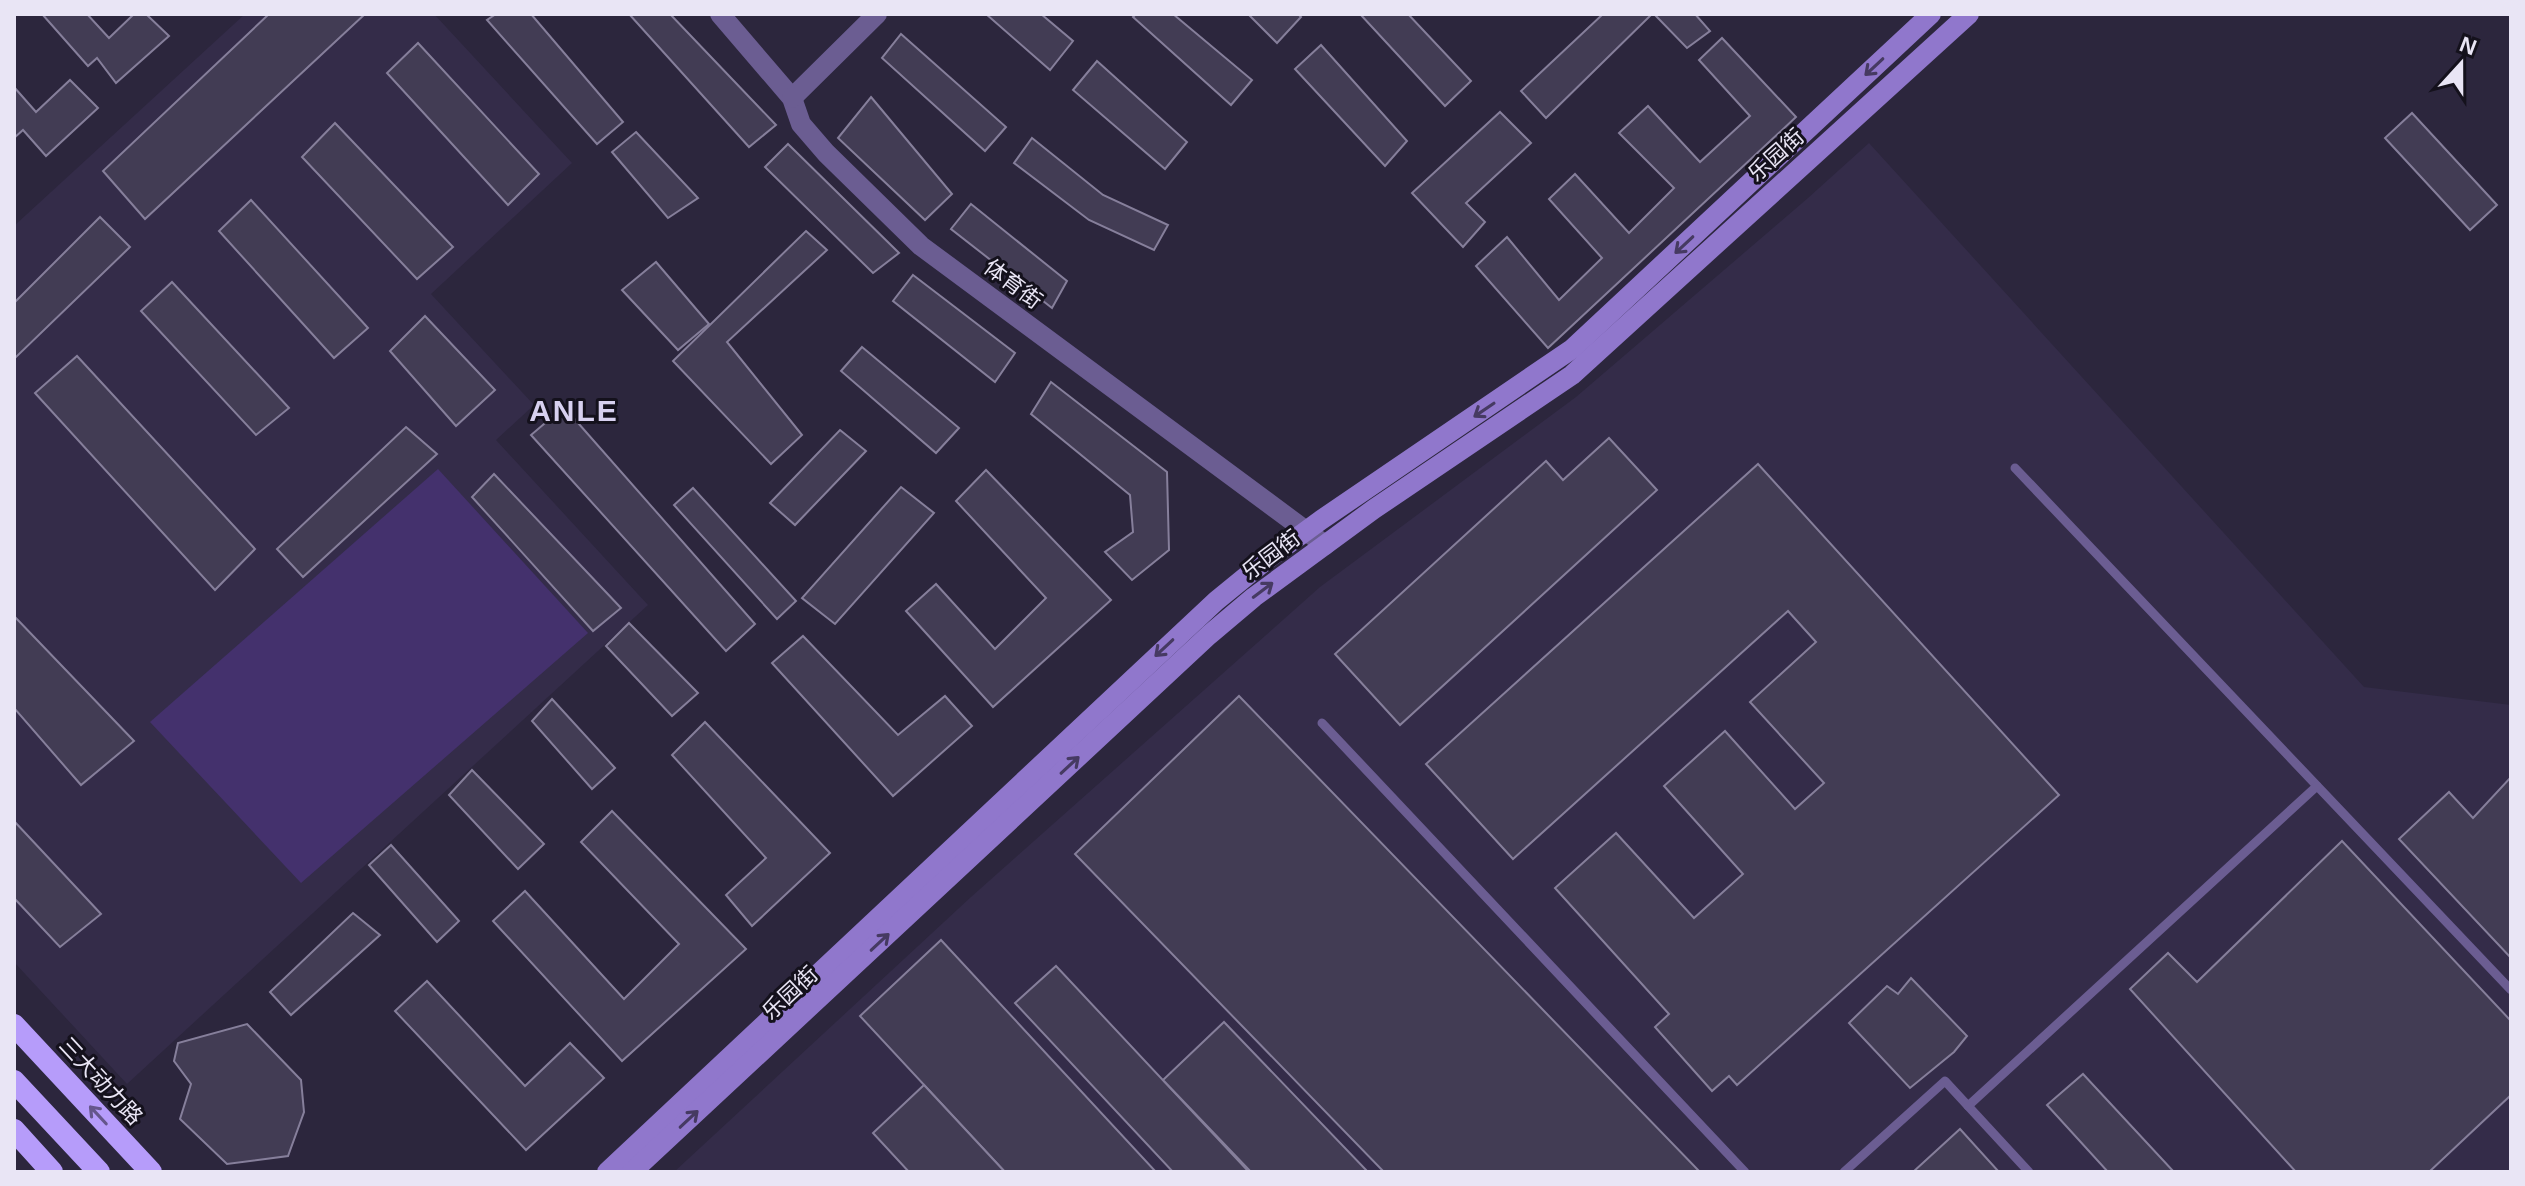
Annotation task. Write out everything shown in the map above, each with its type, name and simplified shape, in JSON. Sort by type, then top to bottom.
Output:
[{"type":"highway","name":"三大动力路","points":[[14,1025],[151,1172]]},
{"type":"highway","points":[[14,1081],[99,1172]]},
{"type":"highway","points":[[14,1130],[52,1172]]},
{"type":"main road","name":"乐园街","points":[[607,1172],[1173,640],[1265,561],[1306,531],[1572,349],[1931,14]]},
{"type":"main road","name":"乐园街","points":[[632,1172],[1209,635],[1254,597],[1325,545],[1572,375],[1969,14]]},
{"type":"street","name":"体育街","points":[[720,14],[792,98],[801,124],[826,153],[921,246],[1325,545]]},
{"type":"street","points":[[792,98],[877,14]]},
{"type":"lane","points":[[2015,468],[2511,990]]},
{"type":"lane","points":[[1322,723],[1745,1172]]},
{"type":"lane","points":[[1968,1106],[2317,786]]},
{"type":"lane","points":[[1844,1172],[1945,1081],[2029,1172]]},
{"type":"shaded area","points":[[245,14],[434,14],[572,163],[431,294],[534,405],[496,440],[648,605],[127,1084],[14,962],[14,226]]},
{"type":"shaded area","points":[[1869,143],[2364,687],[2511,705],[2511,1172],[674,1172],[971,897],[1320,587],[1576,397]]},
{"type":"shaded area","points":[[438,469],[588,633],[301,883],[150,722]]},
{"type":"building","points":[[42,14],[87,14],[109,38],[134,14],[146,14],[169,36],[116,83],[97,58],[88,66]]},
{"type":"building","points":[[269,14],[365,14],[145,219],[103,171]]},
{"type":"building","points":[[496,14],[531,14],[623,122],[597,144],[487,20]]},
{"type":"building","points":[[629,14],[670,14],[776,125],[749,147]]},
{"type":"building","points":[[986,14],[1041,14],[1073,41],[1050,70]]},
{"type":"building","points":[[1136,14],[1173,14],[1252,80],[1231,105],[1133,17]]},
{"type":"building","points":[[1248,14],[1298,14],[1301,17],[1277,43]]},
{"type":"building","points":[[1360,14],[1408,14],[1471,81],[1445,106]]},
{"type":"building","points":[[1603,14],[1652,14],[1546,118],[1521,91]]},
{"type":"building","points":[[1654,14],[1695,14],[1710,31],[1687,48]]},
{"type":"building","points":[[901,34],[1006,127],[985,151],[882,58]]},
{"type":"building","points":[[1722,38],[1796,117],[1548,348],[1476,266],[1507,237],[1559,300],[1602,258],[1549,199],[1575,174],[1629,233],[1674,188],[1619,133],[1648,106],[1700,162],[1750,116],[1699,60]]},
{"type":"building","points":[[418,43],[539,174],[508,205],[387,73]]},
{"type":"building","points":[[1321,45],[1407,141],[1385,166],[1295,69]]},
{"type":"building","points":[[1097,61],[1187,142],[1165,169],[1073,90]]},
{"type":"building","points":[[70,80],[98,108],[46,156],[23,130],[14,138],[14,87],[36,112]]},
{"type":"building","points":[[871,97],[952,194],[925,220],[838,138]]},
{"type":"building","points":[[1500,112],[1531,143],[1466,203],[1485,222],[1463,247],[1412,193]]},
{"type":"building","points":[[2412,113],[2497,205],[2470,230],[2385,138]]},
{"type":"building","points":[[335,123],[453,247],[417,279],[302,157]]},
{"type":"building","points":[[636,132],[698,198],[668,218],[612,152]]},
{"type":"building","points":[[1032,138],[1103,195],[1168,225],[1154,250],[1089,220],[1014,163]]},
{"type":"building","points":[[788,144],[899,253],[873,273],[765,167]]},
{"type":"building","points":[[251,200],[368,328],[334,358],[219,231]]},
{"type":"building","points":[[971,204],[1067,281],[1052,308],[951,229]]},
{"type":"building","points":[[100,217],[130,247],[14,359],[14,303]]},
{"type":"building","points":[[806,231],[827,250],[727,342],[802,435],[771,464],[673,361]]},
{"type":"building","points":[[656,262],[709,324],[678,350],[622,290]]},
{"type":"building","points":[[913,275],[1015,353],[995,382],[893,301]]},
{"type":"building","points":[[172,282],[289,408],[256,435],[141,311]]},
{"type":"building","points":[[425,316],[495,390],[456,426],[390,351]]},
{"type":"building","points":[[862,347],[959,428],[936,453],[841,371]]},
{"type":"building","points":[[77,356],[255,549],[215,590],[35,393]]},
{"type":"building","points":[[1051,382],[1167,472],[1169,550],[1132,580],[1105,552],[1133,532],[1130,495],[1031,414]]},
{"type":"building","points":[[564,407],[755,624],[726,651],[531,435]]},
{"type":"building","points":[[406,427],[437,454],[303,577],[277,549]]},
{"type":"building","points":[[840,430],[866,451],[795,525],[770,503]]},
{"type":"building","points":[[1609,438],[1657,490],[1400,725],[1335,654],[1546,461],[1563,480]]},
{"type":"building","points":[[1758,464],[2059,795],[1737,1085],[1729,1076],[1712,1091],[1655,1027],[1669,1014],[1555,888],[1616,833],[1694,918],[1743,874],[1664,786],[1725,731],[1795,809],[1824,783],[1750,702],[1816,642],[1788,611],[1513,859],[1426,764]]},
{"type":"building","points":[[986,470],[1111,600],[993,707],[906,611],[936,584],[995,649],[1046,598],[956,501]]},
{"type":"building","points":[[494,474],[621,608],[593,631],[472,497]]},
{"type":"building","points":[[901,487],[934,513],[835,624],[802,598]]},
{"type":"building","points":[[693,488],[796,601],[777,619],[674,505]]},
{"type":"building","points":[[14,616],[134,741],[81,785],[14,708]]},
{"type":"building","points":[[629,623],[698,693],[672,716],[606,646]]},
{"type":"building","points":[[803,636],[898,735],[945,696],[972,726],[893,796],[772,663]]},
{"type":"building","points":[[1239,696],[1700,1172],[1384,1172],[1075,854]]},
{"type":"building","points":[[552,699],[615,768],[592,789],[532,721]]},
{"type":"building","points":[[705,722],[830,853],[752,926],[726,895],[766,858],[672,755]]},
{"type":"building","points":[[472,770],[544,844],[518,869],[449,795]]},
{"type":"building","points":[[2511,777],[2511,958],[2399,839],[2449,792],[2473,818]]},
{"type":"building","points":[[612,811],[746,949],[622,1061],[493,921],[525,891],[624,999],[679,944],[581,842]]},
{"type":"building","points":[[14,821],[101,914],[60,947],[14,898]]},
{"type":"building","points":[[2342,841],[2511,1021],[2511,1095],[2429,1172],[2296,1172],[2130,989],[2168,953],[2197,982]]},
{"type":"building","points":[[391,845],[459,921],[437,942],[369,865]]},
{"type":"building","points":[[353,913],[380,935],[291,1015],[270,992]]},
{"type":"building","points":[[941,940],[1156,1172],[1005,1172],[860,1016]]},
{"type":"building","points":[[1056,966],[1249,1172],[1173,1172],[1015,1003]]},
{"type":"building","points":[[1911,978],[1967,1036],[1954,1052],[1910,1088],[1849,1023],[1887,986],[1898,994]]},
{"type":"building","points":[[427,981],[525,1086],[570,1043],[604,1078],[526,1150],[395,1011]]},
{"type":"building","points":[[1224,1022],[1368,1172],[1251,1172],[1163,1080]]},
{"type":"building","points":[[247,1024],[301,1080],[304,1112],[288,1156],[227,1164],[180,1119],[191,1084],[174,1061],[178,1043]]},
{"type":"building","points":[[2083,1074],[2174,1172],[2108,1172],[2047,1105]]},
{"type":"building","points":[[924,1085],[1005,1172],[909,1172],[873,1133]]},
{"type":"building","points":[[1960,1129],[1999,1172],[1913,1172]]},
{"type":"district","name":"ANLE","points":[[574,410]]}]
